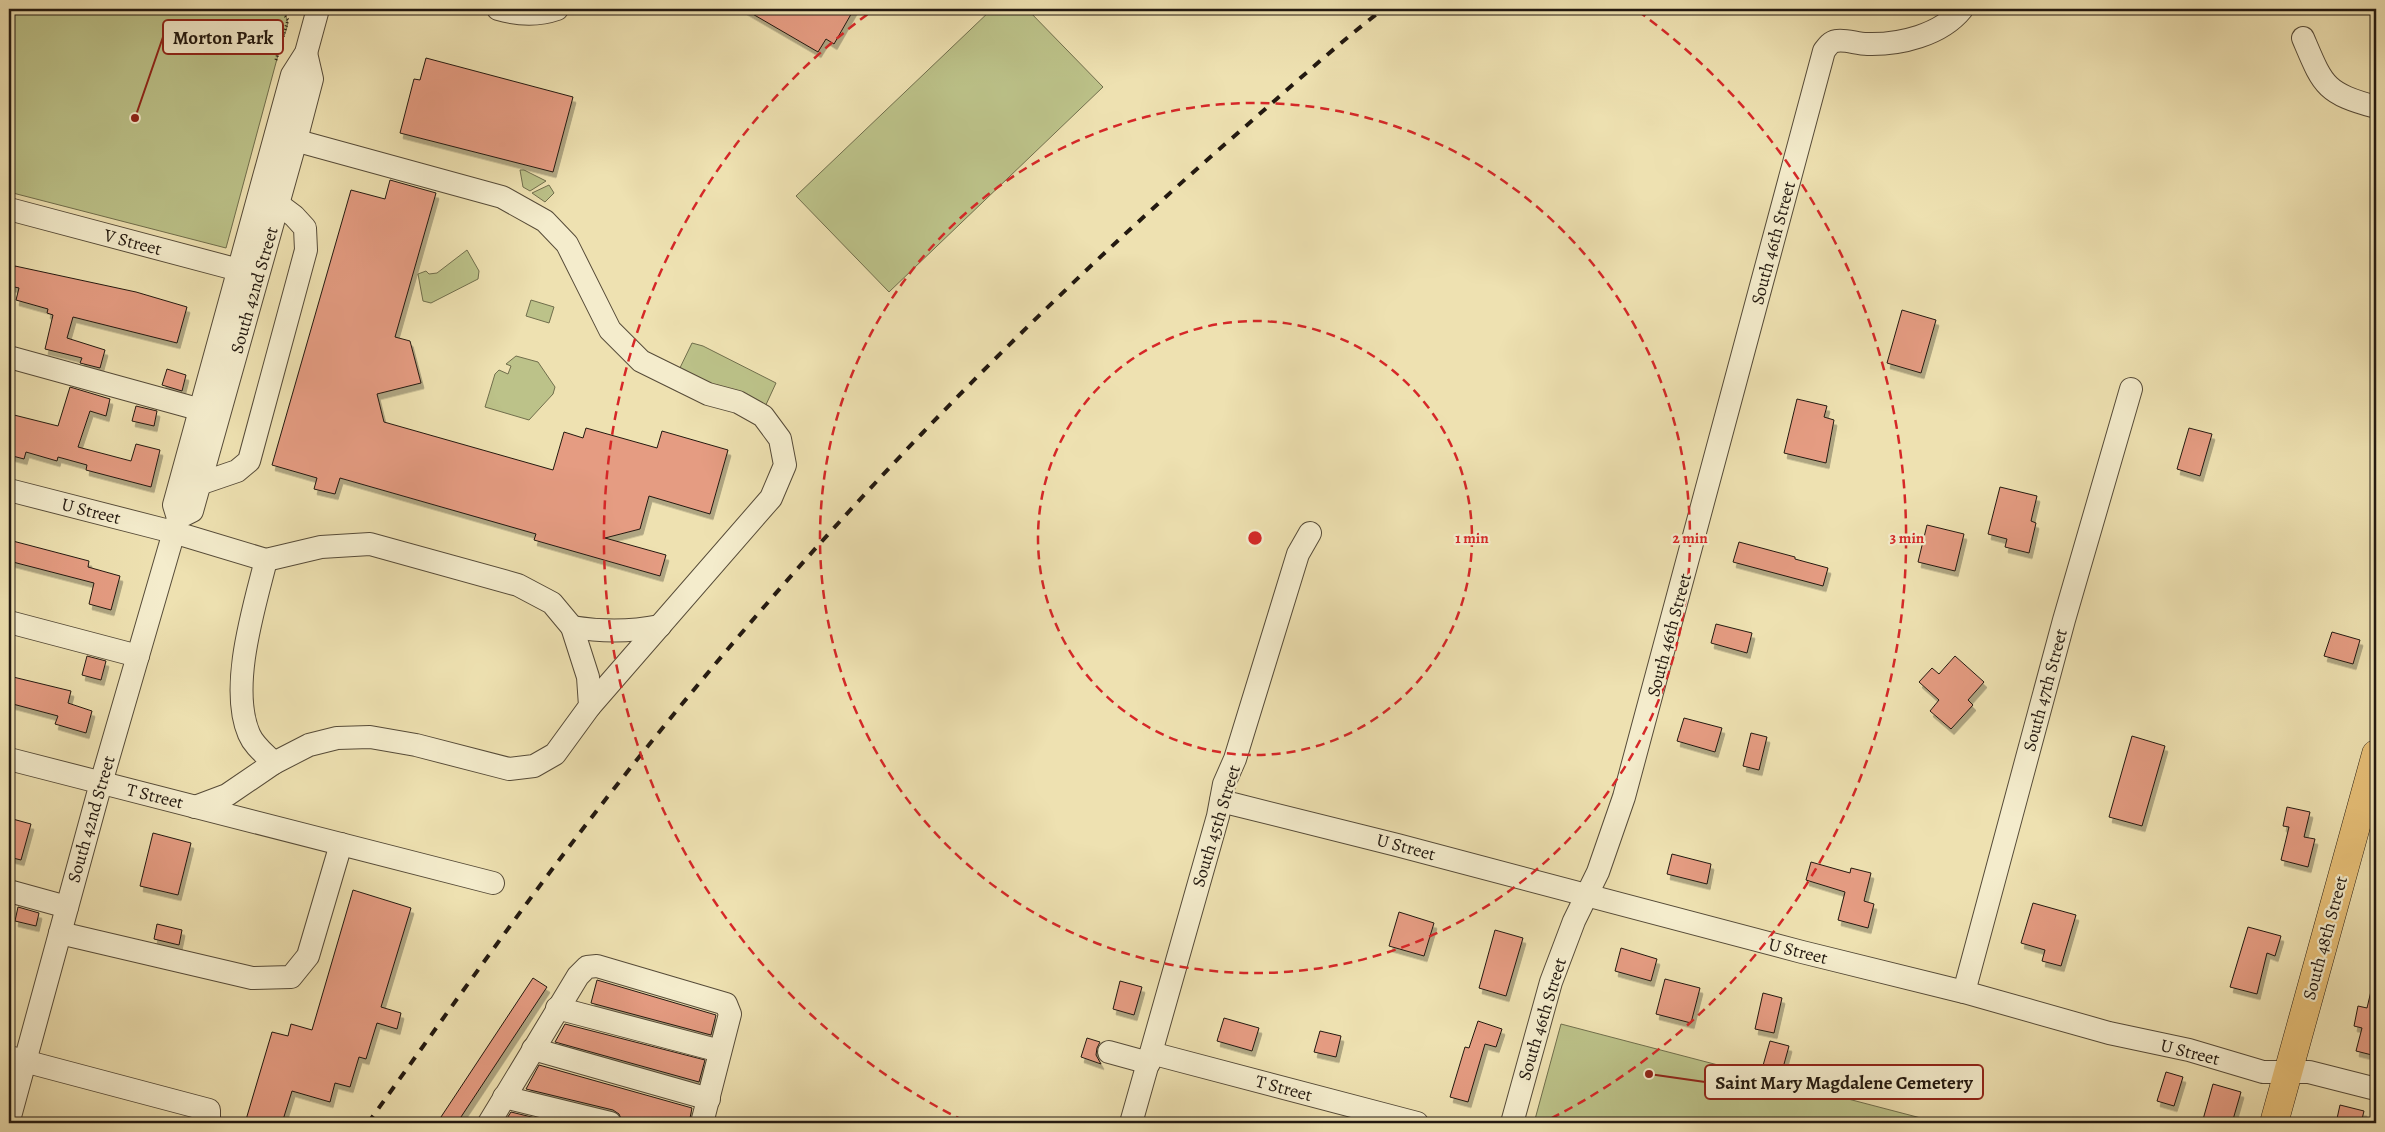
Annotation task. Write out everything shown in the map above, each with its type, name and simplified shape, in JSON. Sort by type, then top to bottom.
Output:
[{"type":"main road","name":"South 48th Street","points":[[2274,1123],[2376,754]]},
{"type":"street","name":"South 42nd Street","points":[[9,1120],[17,1059],[60,933],[175,525],[174,505],[210,412],[286,138],[312,79],[306,53],[318,9]]},
{"type":"street","points":[[498,9],[528,15],[557,9]]},
{"type":"street","name":"South 46th Street","points":[[1512,1123],[1551,982],[1574,921],[1598,872],[1624,797],[1704,505],[1824,51],[1830,43],[1837,40],[1878,44],[1915,37],[1938,29],[1953,20],[1962,9]]},
{"type":"street","points":[[2303,38],[2318,72],[2332,91],[2376,107]]},
{"type":"street","name":"South 42nd Street","points":[[249,272],[278,204],[286,138]]},
{"type":"street","points":[[195,807],[226,795],[274,763],[318,743],[337,738],[370,737],[416,745],[509,768],[534,766],[555,754],[590,706],[771,498],[785,466],[780,438],[762,416],[738,402],[701,390],[641,362],[610,330],[567,244],[545,221],[502,197],[286,138]]},
{"type":"street","points":[[199,484],[237,471],[249,461],[306,250],[305,228],[294,216],[278,204]]},
{"type":"street","name":"V Street","points":[[9,209],[249,272]]},
{"type":"street","points":[[9,357],[210,412]]},
{"type":"street","name":"South 47th Street","points":[[1964,992],[2064,620],[2112,459],[2127,398],[2131,390]]},
{"type":"street","name":"South 42nd Street","points":[[175,525],[192,511],[199,484],[210,412]]},
{"type":"street","name":"U Street","points":[[9,490],[175,525],[266,560]]},
{"type":"street","name":"South 45th Street","points":[[1131,1123],[1224,784],[1238,750],[1298,554],[1310,533]]},
{"type":"street","points":[[274,763],[260,750],[249,734],[244,708],[242,674],[245,644],[266,560],[321,547],[370,544],[518,585],[552,603],[572,627],[588,677],[590,706]]},
{"type":"street","points":[[9,622],[138,656]]},
{"type":"street","points":[[572,627],[599,631],[631,631],[660,626]]},
{"type":"street","name":"T Street","points":[[9,759],[493,883]]},
{"type":"street","name":"U Street","points":[[1220,801],[1387,842],[1964,992],[2108,1033],[2189,1050],[2263,1072],[2309,1072],[2376,1088]]},
{"type":"street","points":[[60,933],[252,978],[291,977],[308,956],[341,844]]},
{"type":"street","points":[[9,891],[67,907]]},
{"type":"street","points":[[489,1123],[578,976],[587,967],[597,966],[726,1004],[730,1014],[702,1123]]},
{"type":"street","points":[[558,1008],[720,1051]]},
{"type":"street","points":[[533,1049],[708,1099]]},
{"type":"street","name":"T Street","points":[[1109,1052],[1150,1058],[1417,1123]]},
{"type":"street","points":[[17,1059],[209,1110],[209,1123]]},
{"type":"street","points":[[504,1097],[610,1123]]},
{"type":"path","points":[[280,9],[288,20],[281,44]]},
{"type":"green space","points":[[9,9],[280,9],[284,13],[287,25],[226,248],[9,192]]},
{"type":"green space","points":[[992,9],[1027,9],[1103,87],[889,292],[796,196]]},
{"type":"green space","points":[[520,170],[524,170],[546,181],[530,191],[523,187]]},
{"type":"green space","points":[[549,185],[554,193],[545,202],[532,193]]},
{"type":"green space","points":[[467,250],[479,271],[478,279],[431,303],[423,301],[418,274],[426,271],[429,274],[437,273]]},
{"type":"green space","points":[[531,300],[554,307],[549,323],[526,316]]},
{"type":"green space","points":[[692,343],[703,346],[776,383],[764,409],[677,374]]},
{"type":"green space","points":[[516,356],[538,362],[555,387],[553,394],[529,420],[485,407],[495,374],[499,370],[508,374],[511,366],[506,364]]},
{"type":"green space","points":[[1561,1024],[1940,1123],[1534,1123]]},
{"type":"building","points":[[744,9],[854,9],[834,44],[826,39],[818,52]]},
{"type":"building","points":[[426,58],[573,97],[553,172],[400,133],[414,79],[420,80]]},
{"type":"building","points":[[390,180],[436,193],[395,337],[410,341],[421,383],[377,394],[384,422],[553,470],[564,432],[583,438],[586,428],[657,448],[662,431],[728,450],[710,514],[649,496],[640,529],[605,538],[666,555],[660,576],[534,540],[536,534],[340,478],[335,494],[314,489],[317,478],[272,465],[351,190],[385,199]]},
{"type":"building","points":[[15,266],[136,292],[187,307],[177,343],[73,317],[67,338],[105,350],[100,368],[80,363],[82,358],[45,349],[53,315],[47,313],[48,309],[16,300],[19,288],[10,286]]},
{"type":"building","points":[[1902,310],[1936,320],[1921,373],[1887,363]]},
{"type":"building","points":[[167,369],[186,375],[182,391],[162,385]]},
{"type":"building","points":[[70,387],[110,399],[106,416],[90,411],[78,447],[131,461],[136,444],[160,450],[151,487],[86,470],[87,465],[58,457],[57,461],[26,452],[24,459],[9,455],[9,435],[14,415],[58,426]]},
{"type":"building","points":[[1797,399],[1827,406],[1824,417],[1834,420],[1826,463],[1784,453]]},
{"type":"building","points":[[136,406],[157,411],[154,426],[132,421]]},
{"type":"building","points":[[2189,428],[2212,434],[2200,476],[2177,469]]},
{"type":"building","points":[[2000,487],[2037,496],[2031,521],[2036,523],[2029,553],[2005,547],[2007,539],[1988,534]]},
{"type":"building","points":[[1927,525],[1964,534],[1955,571],[1918,562]]},
{"type":"building","points":[[9,540],[89,561],[88,567],[120,576],[111,610],[89,604],[94,583],[9,561]]},
{"type":"building","points":[[1739,542],[1828,568],[1823,586],[1733,562]]},
{"type":"building","points":[[1716,624],[1752,633],[1747,653],[1711,643]]},
{"type":"building","points":[[2332,632],[2360,640],[2353,664],[2324,656]]},
{"type":"building","points":[[87,656],[106,661],[101,680],[82,675]]},
{"type":"building","points":[[1955,656],[1984,682],[1968,700],[1973,705],[1951,729],[1930,711],[1939,700],[1919,682],[1932,668],[1939,674]]},
{"type":"building","points":[[9,676],[71,691],[68,703],[92,711],[86,733],[55,724],[58,716],[9,703]]},
{"type":"building","points":[[1684,718],[1722,728],[1715,752],[1677,741]]},
{"type":"building","points":[[1751,733],[1767,737],[1759,770],[1743,766]]},
{"type":"building","points":[[2132,736],[2165,746],[2142,826],[2109,817]]},
{"type":"building","points":[[2287,807],[2310,812],[2304,837],[2315,839],[2308,867],[2281,860],[2289,827],[2283,826]]},
{"type":"building","points":[[9,818],[31,824],[21,860],[9,857]]},
{"type":"building","points":[[153,833],[191,843],[178,895],[140,886]]},
{"type":"building","points":[[1672,854],[1711,864],[1707,884],[1667,874]]},
{"type":"building","points":[[1811,862],[1850,873],[1851,868],[1871,873],[1864,901],[1874,904],[1868,928],[1838,920],[1845,892],[1806,880]]},
{"type":"building","points":[[353,890],[411,908],[381,1007],[401,1013],[397,1029],[377,1023],[366,1059],[359,1057],[350,1087],[335,1083],[330,1102],[292,1091],[282,1123],[245,1123],[272,1032],[288,1036],[291,1024],[312,1030]]},
{"type":"building","points":[[2033,903],[2076,915],[2061,966],[2042,961],[2045,950],[2021,943]]},
{"type":"building","points":[[18,907],[39,913],[36,926],[15,921]]},
{"type":"building","points":[[1399,912],[1434,923],[1424,956],[1389,946]]},
{"type":"building","points":[[157,924],[182,930],[179,945],[154,939]]},
{"type":"building","points":[[2248,927],[2281,936],[2275,956],[2267,953],[2257,994],[2230,987]]},
{"type":"building","points":[[1495,930],[1523,938],[1506,996],[1479,988]]},
{"type":"building","points":[[1621,948],[1657,959],[1651,981],[1615,971]]},
{"type":"building","points":[[533,978],[547,987],[457,1123],[437,1123]]},
{"type":"building","points":[[1665,979],[1700,988],[1691,1023],[1656,1014]]},
{"type":"building","points":[[597,980],[716,1015],[711,1035],[591,1003]]},
{"type":"building","points":[[1120,981],[1142,987],[1134,1015],[1113,1009]]},
{"type":"building","points":[[2371,991],[2376,992],[2376,1056],[2356,1051],[2362,1028],[2354,1026],[2358,1006],[2367,1008]]},
{"type":"building","points":[[1763,993],[1782,998],[1774,1033],[1755,1029]]},
{"type":"building","points":[[1224,1018],[1259,1028],[1252,1051],[1217,1041]]},
{"type":"building","points":[[1478,1021],[1502,1029],[1496,1047],[1485,1044],[1468,1102],[1450,1097],[1465,1047],[1469,1048]]},
{"type":"building","points":[[565,1024],[705,1060],[699,1082],[555,1042]]},
{"type":"building","points":[[1320,1031],[1341,1036],[1336,1057],[1314,1052]]},
{"type":"building","points":[[1087,1038],[1100,1042],[1096,1055],[1101,1064],[1081,1057]]},
{"type":"building","points":[[1770,1041],[1789,1046],[1781,1075],[1762,1069]]},
{"type":"building","points":[[539,1065],[692,1108],[689,1123],[623,1123],[619,1114],[613,1110],[526,1089]]},
{"type":"building","points":[[2166,1072],[2183,1077],[2174,1106],[2157,1101]]},
{"type":"building","points":[[2213,1084],[2241,1092],[2232,1123],[2202,1123]]},
{"type":"building","points":[[2340,1105],[2364,1111],[2361,1123],[2336,1123]]},
{"type":"building","points":[[511,1112],[556,1123],[504,1123]]},
{"type":"railway","points":[[368,1123],[503,935],[608,796],[712,668],[854,506],[927,428],[1079,277],[1239,132],[1328,54],[1383,9]]},
{"type":"place","name":"Morton Park","points":[[135,118]]},
{"type":"place","name":"Saint Mary Magdalene Cemetery","points":[[1649,1074]]}]
